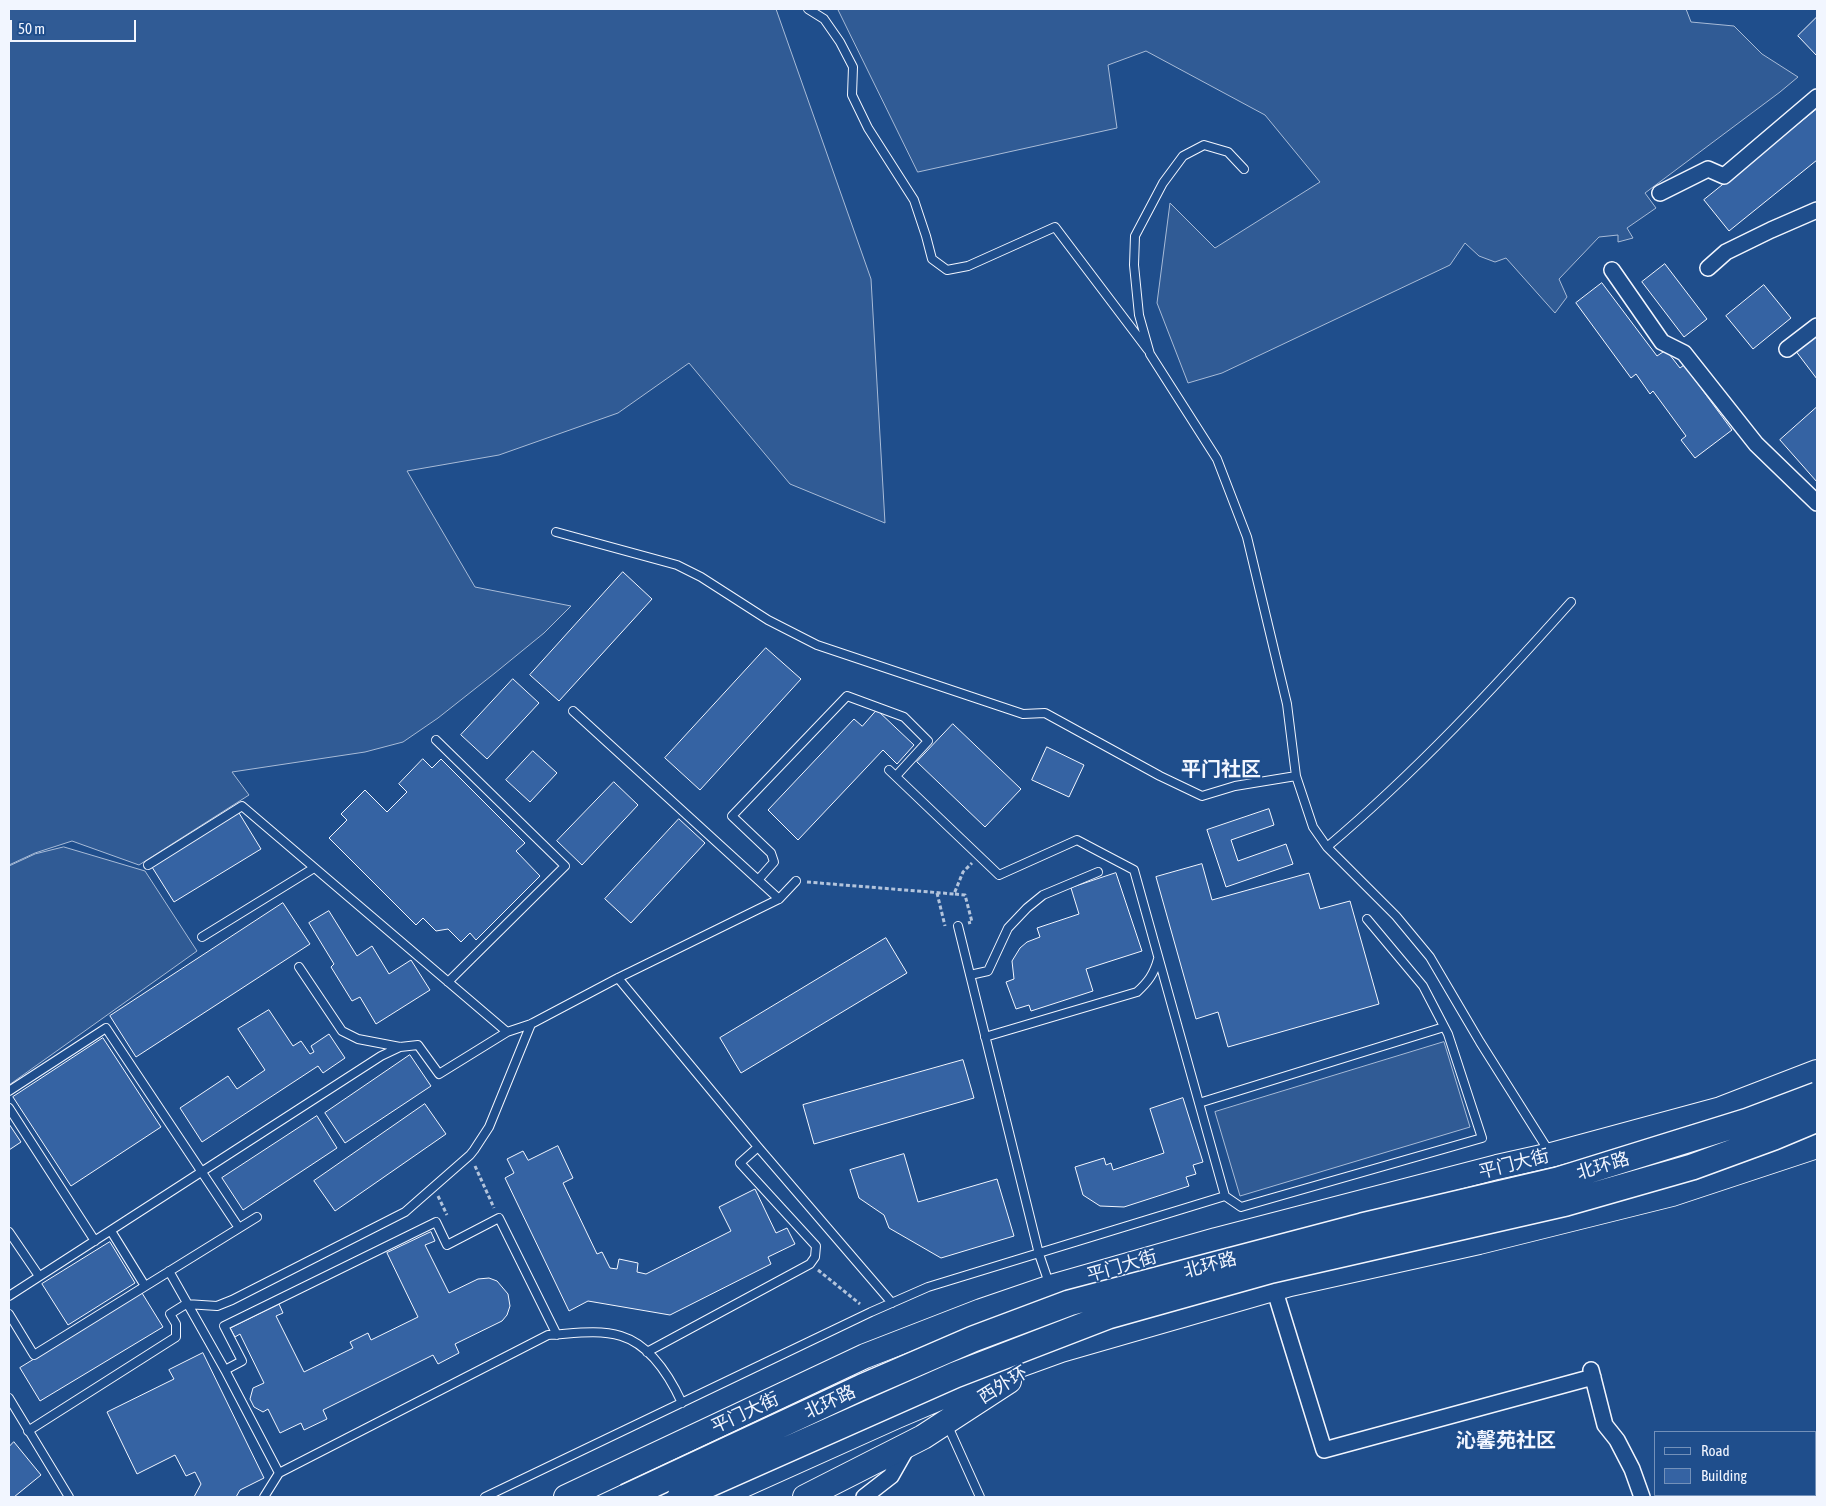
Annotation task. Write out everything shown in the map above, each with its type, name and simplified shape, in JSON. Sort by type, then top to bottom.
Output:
[{"type":"highway","name":"北环路","points":[[626,1497],[871,1383],[973,1339],[1069,1303],[1362,1226],[1558,1180],[1740,1124],[1817,1095]]},
{"type":"highway","name":"北环路","points":[[680,1497],[955,1375],[1108,1316],[1272,1270],[1566,1203],[1692,1166],[1774,1137],[1817,1119]]},
{"type":"main road","name":"平门大街","points":[[566,1497],[866,1356],[981,1311],[1046,1289],[1216,1240],[1496,1167],[1552,1155],[1720,1109],[1817,1072]]},
{"type":"main road","points":[[717,1497],[1003,1371],[1061,1350],[1274,1288],[1513,1234],[1672,1194],[1817,1146]]},
{"type":"main road","points":[[1496,1167],[1513,1234]]},
{"type":"main road","points":[[1046,1289],[1061,1350]]},
{"type":"main road","name":"西外环","points":[[805,1497],[908,1446],[1014,1377],[1061,1350]]},
{"type":"street","points":[[1660,193],[1708,168],[1724,176],[1817,97]]},
{"type":"street","points":[[1708,268],[1726,252],[1817,210]]},
{"type":"street","points":[[1612,270],[1662,342],[1684,353],[1756,444],[1817,503]]},
{"type":"street","points":[[1787,349],[1817,326]]},
{"type":"street","points":[[1274,1288],[1324,1450],[1592,1374],[1605,1425],[1617,1440],[1632,1469],[1642,1497]]},
{"type":"street","points":[[864,1497],[891,1476],[908,1446]]},
{"type":"lane","points":[[808,9],[824,19],[840,42],[853,67],[852,95],[868,128],[914,200],[932,259],[947,270],[968,266],[1055,227],[1150,354],[1217,459],[1248,537],[1287,704],[1296,776],[1313,827],[1327,847],[1396,916],[1430,957],[1480,1042],[1552,1155]]},
{"type":"lane","points":[[1150,354],[1139,315],[1134,265],[1135,236],[1163,183],[1183,156],[1204,145],[1228,152],[1244,169]]},
{"type":"lane","points":[[556,532],[677,565],[768,620],[817,646],[1023,714],[1045,713],[1160,776],[1202,796],[1235,786],[1296,776]]},
{"type":"lane","points":[[1327,847],[1416,768],[1492,690],[1572,602]]},
{"type":"lane","points":[[758,880],[774,862],[771,853],[732,816],[847,696],[904,717],[928,741],[896,776]]},
{"type":"lane","points":[[573,711],[779,899]]},
{"type":"lane","points":[[436,740],[565,866],[448,982]]},
{"type":"lane","points":[[889,770],[999,875],[1077,840],[1134,870],[1226,1196],[1241,1207],[1482,1138],[1444,1027],[1423,986],[1367,919]]},
{"type":"lane","points":[[148,864],[242,806],[507,1032]]},
{"type":"lane","points":[[202,937],[314,868]]},
{"type":"lane","points":[[970,975],[988,971],[1008,928],[1043,894],[1098,872]]},
{"type":"lane","points":[[299,967],[342,1031],[358,1040],[400,1047],[418,1045],[439,1074],[507,1032],[531,1024],[618,978],[779,899],[796,881]]},
{"type":"lane","points":[[958,926],[1046,1289]]},
{"type":"lane","points":[[985,1037],[1137,992],[1147,983],[1154,972],[1158,958]]},
{"type":"lane","points":[[618,978],[758,1147],[892,1303]]},
{"type":"lane","points":[[28,1431],[176,1338],[176,1324],[170,1314],[186,1304],[217,1306],[232,1300],[405,1212],[474,1150],[489,1127],[531,1024]]},
{"type":"lane","points":[[1199,1103],[1444,1027]]},
{"type":"lane","points":[[9,1091],[106,1028],[239,1228]]},
{"type":"lane","points":[[9,1296],[381,1056],[400,1047]]},
{"type":"lane","points":[[9,1108],[95,1241]]},
{"type":"lane","points":[[647,1352],[810,1264],[815,1257],[816,1246],[740,1164],[758,1147]]},
{"type":"lane","points":[[485,1497],[871,1312],[928,1287],[1226,1196]]},
{"type":"lane","points":[[9,1314],[34,1355],[257,1217]]},
{"type":"lane","points":[[225,1370],[242,1361],[224,1326],[436,1222],[447,1244],[499,1218],[557,1335]]},
{"type":"lane","points":[[111,1230],[145,1286]]},
{"type":"lane","points":[[9,1232],[39,1276]]},
{"type":"lane","points":[[169,1271],[225,1370],[279,1473]]},
{"type":"lane","points":[[264,1497],[279,1473],[548,1335],[590,1332],[621,1336],[639,1344],[665,1372],[682,1403]]},
{"type":"lane","points":[[9,1398],[69,1497]]},
{"type":"lane","points":[[946,1422],[980,1497]]},
{"type":"path","points":[[954,894],[964,872],[979,855]]},
{"type":"path","points":[[796,881],[964,895],[972,922],[946,929],[937,893]]},
{"type":"path","points":[[470,1155],[499,1218]]},
{"type":"path","points":[[810,1264],[871,1312]]},
{"type":"shaded area","points":[[9,9],[776,9],[871,279],[885,523],[790,484],[689,363],[618,413],[499,455],[407,471],[475,587],[571,606],[544,633],[495,673],[438,718],[403,742],[365,752],[232,772],[249,795],[139,865],[72,841],[35,853],[9,865]]},
{"type":"shaded area","points":[[838,9],[1686,9],[1691,22],[1734,26],[1762,54],[1798,77],[1645,193],[1656,208],[1627,228],[1633,238],[1618,242],[1618,235],[1599,237],[1559,279],[1567,297],[1555,313],[1506,258],[1495,262],[1479,256],[1465,243],[1450,265],[1222,373],[1188,383],[1157,303],[1170,203],[1215,248],[1320,182],[1265,115],[1146,51],[1108,65],[1117,128],[918,172]]},
{"type":"shaded area","points":[[64,847],[145,871],[197,951],[9,1085],[9,866],[35,854]]},
{"type":"shaded area","points":[[1444,1042],[1470,1127],[1240,1196],[1215,1112]]},
{"type":"building","points":[[1817,17],[1817,56],[1798,36]]},
{"type":"building","points":[[1817,109],[1817,160],[1729,231],[1704,200]]},
{"type":"building","points":[[1665,264],[1707,319],[1684,337],[1642,282]]},
{"type":"building","points":[[1602,283],[1657,356],[1666,350],[1680,368],[1684,365],[1732,430],[1695,458],[1681,440],[1686,436],[1653,391],[1650,394],[1636,374],[1631,378],[1576,303]]},
{"type":"building","points":[[1764,285],[1791,318],[1753,349],[1726,316]]},
{"type":"building","points":[[1817,333],[1817,379],[1795,350]]},
{"type":"building","points":[[1817,407],[1817,482],[1780,440]]},
{"type":"building","points":[[623,572],[652,599],[559,701],[530,675]]},
{"type":"building","points":[[766,648],[801,679],[700,790],[665,758]]},
{"type":"building","points":[[513,679],[539,703],[487,759],[461,735]]},
{"type":"building","points":[[877,710],[914,745],[897,764],[883,750],[798,840],[768,810],[854,719],[862,726]]},
{"type":"building","points":[[953,724],[1021,789],[985,827],[917,762]]},
{"type":"building","points":[[1047,747],[1084,765],[1069,797],[1032,780]]},
{"type":"building","points":[[533,751],[557,773],[530,802],[506,780]]},
{"type":"building","points":[[423,759],[432,768],[441,759],[525,843],[516,851],[540,876],[476,940],[470,933],[461,942],[448,929],[436,931],[423,918],[416,925],[329,838],[347,820],[341,814],[365,790],[387,812],[407,792],[399,784]]},
{"type":"building","points":[[614,782],[638,805],[582,865],[557,841]]},
{"type":"building","points":[[1269,809],[1274,825],[1231,840],[1238,861],[1286,844],[1293,864],[1226,887],[1207,830]]},
{"type":"building","points":[[239,813],[261,849],[174,902],[152,867]]},
{"type":"building","points":[[679,819],[705,843],[631,923],[605,899]]},
{"type":"building","points":[[1202,864],[1212,900],[1309,873],[1320,909],[1350,901],[1379,1004],[1228,1047],[1218,1012],[1196,1019],[1156,877]]},
{"type":"building","points":[[1116,873],[1142,951],[1086,969],[1093,991],[1031,1011],[1029,1005],[1016,1009],[1006,982],[1014,979],[1012,961],[1020,948],[1027,942],[1040,937],[1037,928],[1079,914],[1071,888]]},
{"type":"building","points":[[283,903],[310,944],[136,1057],[110,1016]]},
{"type":"building","points":[[329,911],[357,956],[372,946],[389,974],[411,960],[430,990],[376,1024],[360,997],[352,1001],[331,967],[334,964],[309,923]]},
{"type":"building","points":[[886,938],[907,973],[741,1073],[720,1038]]},
{"type":"building","points":[[269,1010],[293,1046],[301,1041],[310,1054],[314,1052],[311,1046],[329,1034],[345,1058],[323,1073],[318,1066],[202,1142],[180,1108],[228,1076],[237,1089],[265,1070],[238,1029]]},
{"type":"building","points":[[103,1038],[161,1127],[71,1186],[13,1097]]},
{"type":"building","points":[[410,1055],[431,1086],[345,1143],[325,1113]]},
{"type":"building","points":[[963,1060],[974,1098],[814,1144],[803,1105]]},
{"type":"building","points":[[1183,1098],[1203,1162],[1193,1165],[1196,1174],[1186,1177],[1189,1186],[1124,1207],[1100,1206],[1083,1195],[1075,1167],[1104,1158],[1106,1165],[1111,1163],[1113,1170],[1164,1153],[1150,1109]]},
{"type":"building","points":[[425,1104],[446,1134],[335,1211],[314,1181]]},
{"type":"building","points":[[317,1116],[337,1148],[243,1210],[222,1178]]},
{"type":"building","points":[[9,1124],[21,1142],[9,1150]]},
{"type":"building","points":[[558,1146],[573,1178],[563,1183],[597,1254],[602,1252],[610,1268],[617,1269],[619,1259],[638,1263],[637,1272],[646,1274],[731,1231],[719,1207],[755,1189],[776,1233],[787,1228],[795,1244],[768,1257],[771,1264],[670,1315],[588,1301],[569,1311],[505,1178],[514,1173],[507,1159],[523,1151],[528,1160]]},
{"type":"building","points":[[904,1154],[918,1202],[997,1179],[1014,1236],[941,1258],[889,1228],[884,1215],[859,1198],[850,1170]]},
{"type":"building","points":[[431,1232],[435,1241],[425,1245],[449,1293],[478,1279],[489,1278],[497,1281],[508,1294],[510,1306],[507,1315],[502,1321],[455,1344],[459,1353],[438,1364],[433,1355],[323,1410],[327,1419],[304,1430],[301,1423],[280,1433],[268,1409],[263,1412],[254,1407],[250,1399],[253,1388],[264,1383],[240,1334],[235,1337],[230,1328],[279,1304],[283,1313],[276,1316],[304,1372],[353,1348],[350,1342],[368,1333],[371,1340],[418,1317],[387,1253]]},
{"type":"building","points":[[110,1242],[135,1283],[68,1325],[42,1284]]},
{"type":"building","points":[[142,1293],[163,1327],[40,1401],[20,1368]]},
{"type":"building","points":[[203,1353],[264,1478],[240,1490],[236,1497],[194,1497],[201,1484],[195,1472],[186,1476],[175,1455],[137,1474],[107,1412],[174,1379],[169,1370]]},
{"type":"building","points":[[14,1442],[41,1475],[14,1497],[9,1497],[9,1447]]},
{"type":"district","name":"平门社区","points":[[1221,770]]},
{"type":"district","name":"沁馨苑社区","points":[[1506,1441]]}]
